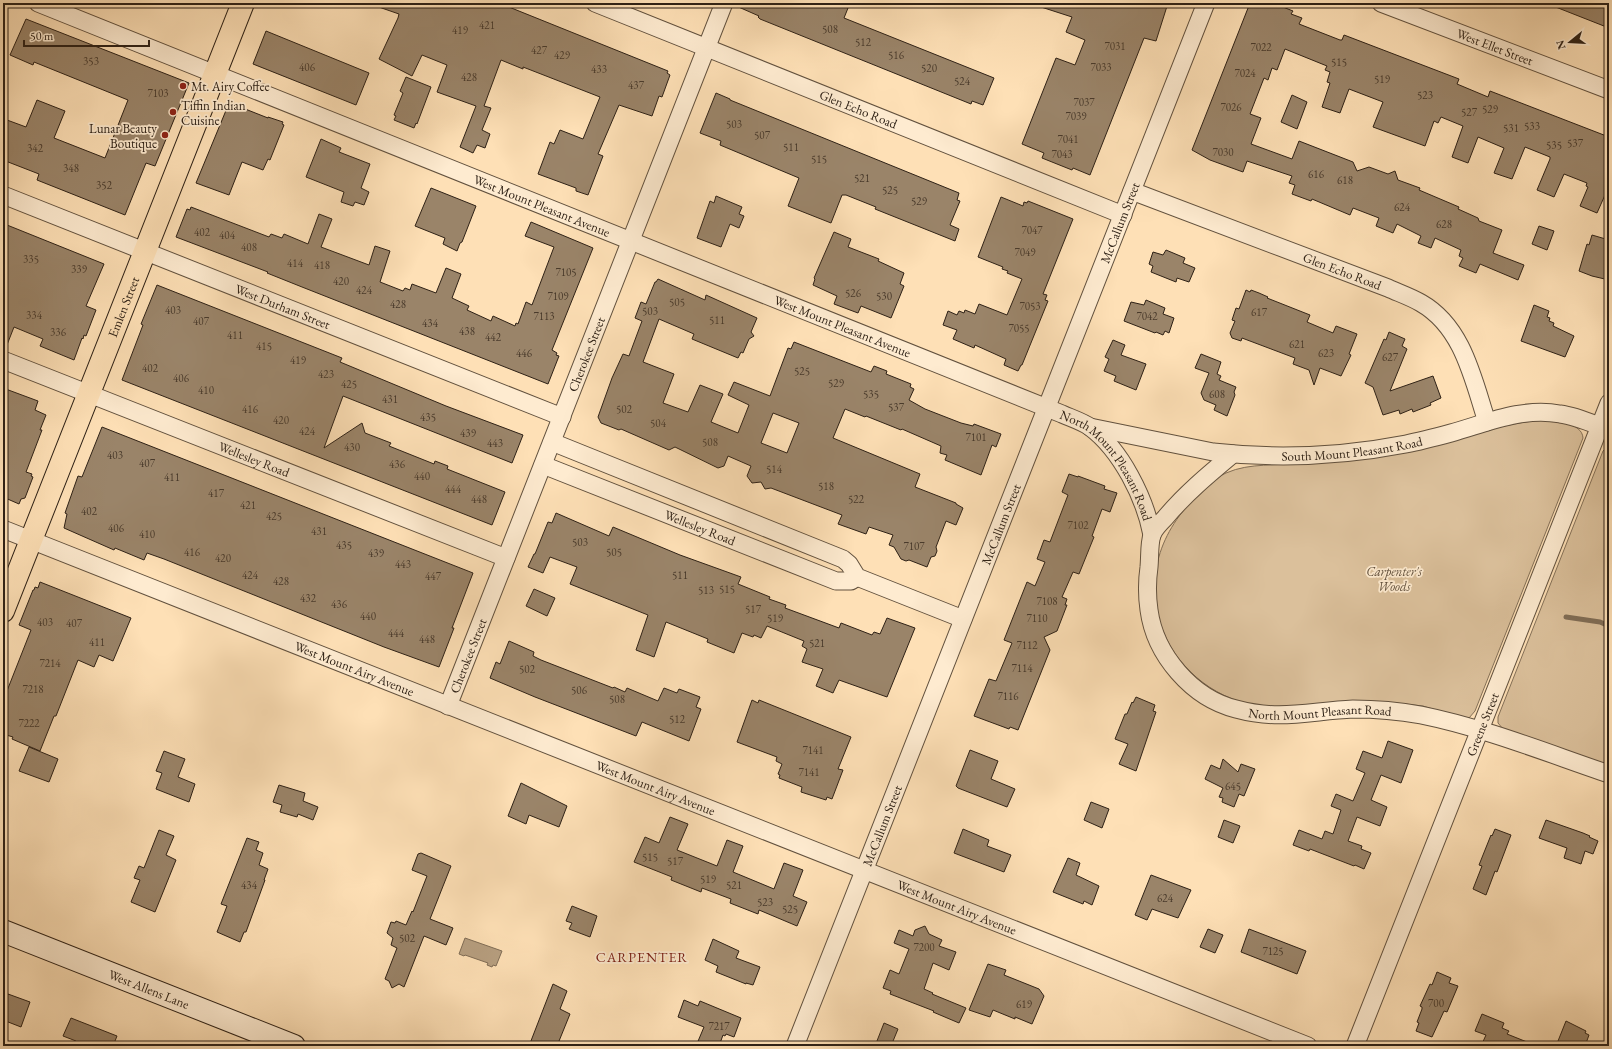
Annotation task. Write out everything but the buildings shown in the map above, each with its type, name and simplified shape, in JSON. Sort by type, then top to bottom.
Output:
[{"type":"main road","name":"Emlen Street","points":[[3,611],[243,3]]},
{"type":"street","name":"West Mount Pleasant Avenue","points":[[38,3],[1046,408]]},
{"type":"street","name":"Glen Echo Road","points":[[595,3],[1122,215]]},
{"type":"street","name":"Cherokee Street","points":[[448,706],[724,3]]},
{"type":"street","name":"McCallum Street","points":[[795,1046],[1206,3]]},
{"type":"street","name":"West Ellet Street","points":[[1381,3],[1609,90]]},
{"type":"street","name":"Glen Echo Road","points":[[1132,191],[1388,288],[1422,303],[1442,320],[1451,330],[1459,343],[1465,356],[1487,422]]},
{"type":"street","name":"West Durham Street","points":[[3,195],[562,417]]},
{"type":"street","name":"Wellesley Road","points":[[3,360],[506,558]]},
{"type":"street","name":"Greene Street","points":[[1355,1046],[1480,731],[1604,428],[1609,403]]},
{"type":"street","name":"North Mount Pleasant Road","points":[[1046,408],[1090,427],[1112,451],[1131,478],[1145,506],[1152,534],[1148,575],[1148,593],[1149,611],[1154,630],[1166,655],[1179,673],[1209,698],[1234,709],[1261,714],[1291,716],[1353,709],[1387,710],[1438,719],[1480,731],[1609,774]]},
{"type":"street","name":"South Mount Pleasant Road","points":[[1090,427],[1213,452],[1288,456],[1376,449],[1430,438],[1520,414],[1547,412],[1562,414],[1604,428]]},
{"type":"street","name":"Wellesley Road","points":[[543,465],[836,581],[851,581],[857,577],[849,564],[843,559],[552,442]]},
{"type":"street","name":"North Mount Pleasant Road","points":[[1152,534],[1165,517],[1184,497],[1233,454]]},
{"type":"street","name":"West Mount Airy Avenue","points":[[3,529],[1308,1046]]},
{"type":"street","points":[[857,577],[963,619]]},
{"type":"street","name":"West Allens Lane","points":[[3,932],[294,1046]]},
{"type":"green space","name":"Carpenter's Woods","points":[[1542,420],[1560,422],[1573,426],[1578,429],[1583,438],[1475,711],[1469,718],[1464,719],[1423,706],[1385,702],[1263,707],[1247,704],[1217,691],[1203,682],[1180,660],[1170,646],[1157,612],[1155,575],[1159,557],[1165,540],[1174,523],[1185,508],[1222,475],[1245,467],[1302,462]]},
{"type":"green space","points":[[1609,445],[1609,766],[1503,729],[1498,723],[1498,717],[1603,451]]},
{"type":"shaded area","points":[[465,938],[502,951],[496,966],[493,965],[492,967],[487,965],[488,963],[459,954]]},
{"type":"waterway","points":[[1566,617],[1600,622],[1609,626]]},
{"type":"place","name":"Mt. Airy Coffee","points":[[183,86]]},
{"type":"place","name":"Tiffin Indian Cuisine","points":[[173,112]]},
{"type":"place","name":"Lunar Beauty Boutique","points":[[165,135]]},
{"type":"district","name":"CARPENTER","points":[[642,957]]}]
